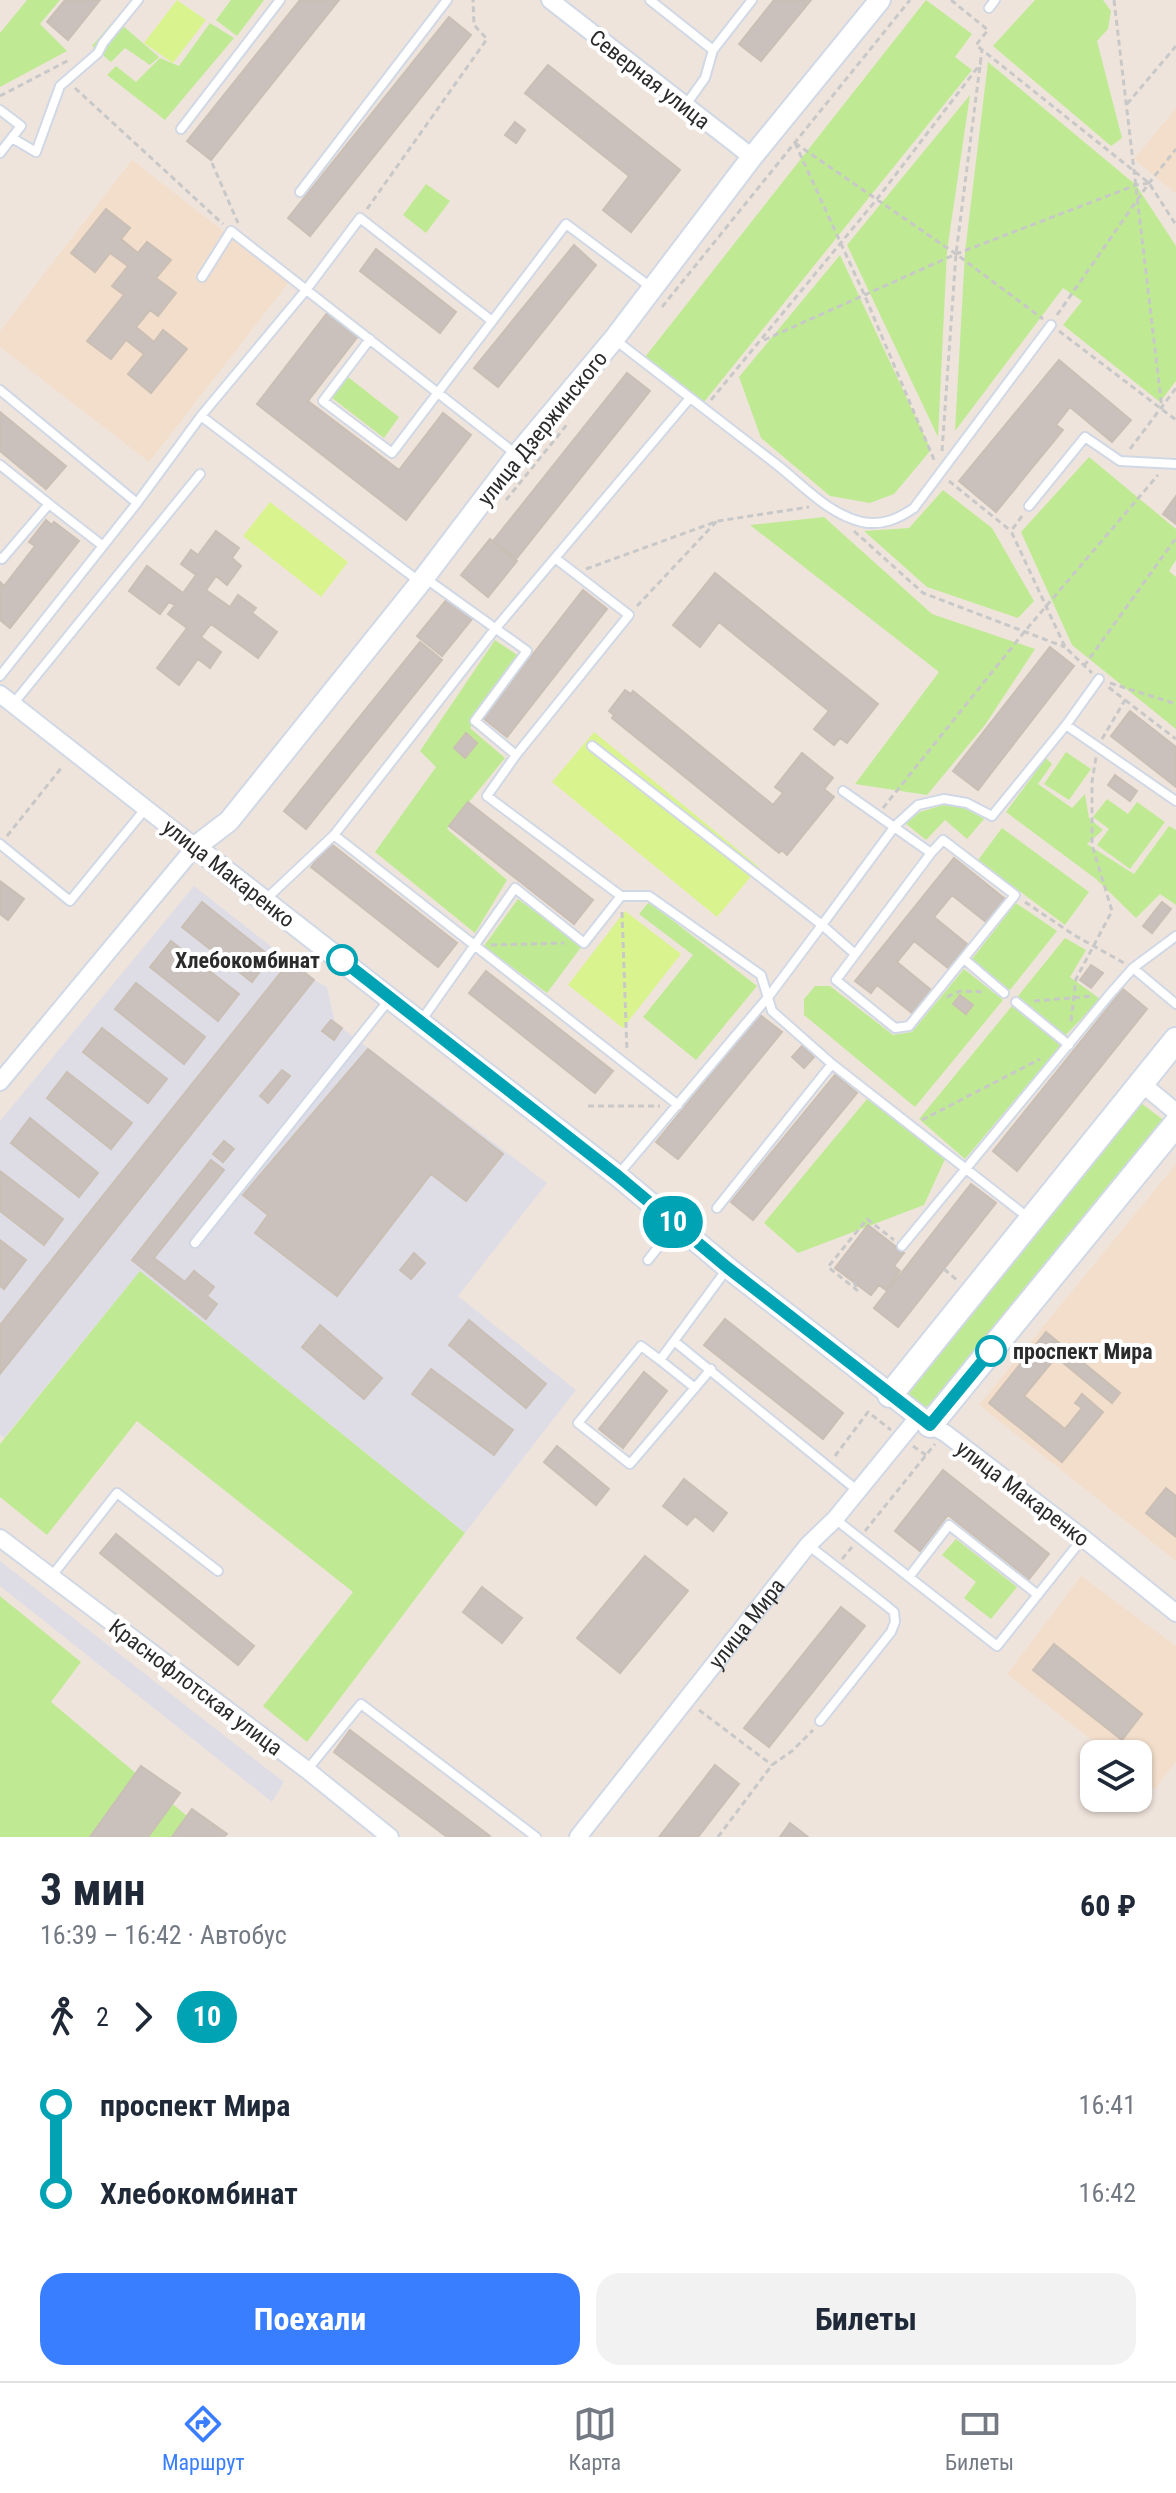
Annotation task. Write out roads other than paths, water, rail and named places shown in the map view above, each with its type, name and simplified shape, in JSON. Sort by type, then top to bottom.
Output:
[{"type":"main road","points":[[890,1395],[1176,1040]]},
{"type":"main road","name":"улица Мира","points":[[929,1426],[1176,1124]]},
{"type":"street","name":"Северная улица","points":[[550,0],[752,157]]},
{"type":"street","name":"улица Дзержинского","points":[[195,847],[229,821],[422,580],[517,455],[614,339],[752,157],[880,0]]},
{"type":"street","name":"улица Макаренко","points":[[6,699],[618,1176],[728,1268],[929,1426],[945,1433],[1176,1613]]},
{"type":"street","points":[[0,1082],[195,847]]},
{"type":"street","points":[[1141,1083],[1176,1112]]},
{"type":"street","name":"улица Мира","points":[[578,1837],[808,1545],[858,1491],[929,1426]]},
{"type":"street","name":"Краснофлотская улица","points":[[0,1538],[307,1770],[390,1837]]},
{"type":"lane","points":[[12,138],[36,152],[60,86],[98,53],[138,0]]},
{"type":"lane","points":[[300,192],[447,0]]},
{"type":"lane","points":[[650,0],[713,50]]},
{"type":"lane","points":[[684,107],[705,78],[713,50],[752,0]]},
{"type":"lane","points":[[181,129],[278,1]]},
{"type":"lane","points":[[0,110],[21,126],[0,153]]},
{"type":"lane","points":[[0,676],[137,503],[201,416],[306,290],[360,218],[492,321]]},
{"type":"lane","points":[[370,339],[323,401],[392,453],[566,224],[652,288]]},
{"type":"lane","points":[[202,277],[231,231],[517,455]]},
{"type":"lane","points":[[614,339],[786,471],[824,505],[861,522],[878,523],[895,520],[914,508],[1051,325]]},
{"type":"lane","points":[[0,390],[137,503]]},
{"type":"lane","points":[[265,901],[334,835],[495,629],[690,398]]},
{"type":"lane","points":[[201,416],[422,580],[527,651],[475,721],[516,755]]},
{"type":"lane","points":[[1029,506],[1085,437],[1120,461],[1172,464]]},
{"type":"lane","points":[[0,465],[103,546]]},
{"type":"lane","points":[[6,699],[200,474]]},
{"type":"lane","points":[[0,558],[49,504]]},
{"type":"lane","points":[[555,558],[629,615],[516,755],[487,796],[621,896],[649,896],[761,975],[772,1011],[832,1064],[1031,1219]]},
{"type":"lane","points":[[618,1176],[769,996],[895,826],[918,805],[944,799],[967,803],[992,816],[1099,679]]},
{"type":"lane","points":[[1066,725],[1176,801]]},
{"type":"lane","points":[[592,746],[855,954]]},
{"type":"lane","points":[[843,791],[931,853]]},
{"type":"lane","points":[[0,844],[70,901],[146,808]]},
{"type":"lane","points":[[334,835],[678,1105]]},
{"type":"lane","points":[[943,840],[1015,895],[909,1026],[895,1028],[836,980],[931,853],[943,840]]},
{"type":"lane","points":[[421,1021],[515,888],[584,943],[621,896]]},
{"type":"lane","points":[[902,1246],[1110,994],[1133,968],[1176,936]]},
{"type":"lane","points":[[964,959],[1004,993]]},
{"type":"lane","points":[[1133,968],[1176,1004]]},
{"type":"lane","points":[[195,1243],[390,999]]},
{"type":"lane","points":[[1016,1002],[1069,1045]]},
{"type":"lane","points":[[717,1208],[832,1064]]},
{"type":"lane","points":[[648,1260],[676,1224]]},
{"type":"lane","points":[[660,1360],[728,1268]]},
{"type":"lane","points":[[674,1341],[858,1491]]},
{"type":"lane","points":[[695,1388],[641,1346],[578,1423],[630,1464],[695,1388],[711,1369]]},
{"type":"lane","points":[[51,1577],[117,1493],[218,1571]]},
{"type":"lane","points":[[835,1519],[997,1646],[1083,1538]]},
{"type":"lane","points":[[909,1577],[949,1525],[1038,1595]]},
{"type":"lane","points":[[808,1545],[894,1612],[895,1622],[891,1632],[820,1721]]},
{"type":"lane","points":[[307,1770],[361,1704],[536,1837]]},
{"type":"place","name":"Хлебокомбинат","points":[[342,960]]},
{"type":"place","name":"проспект Мира","points":[[991,1351]]}]
